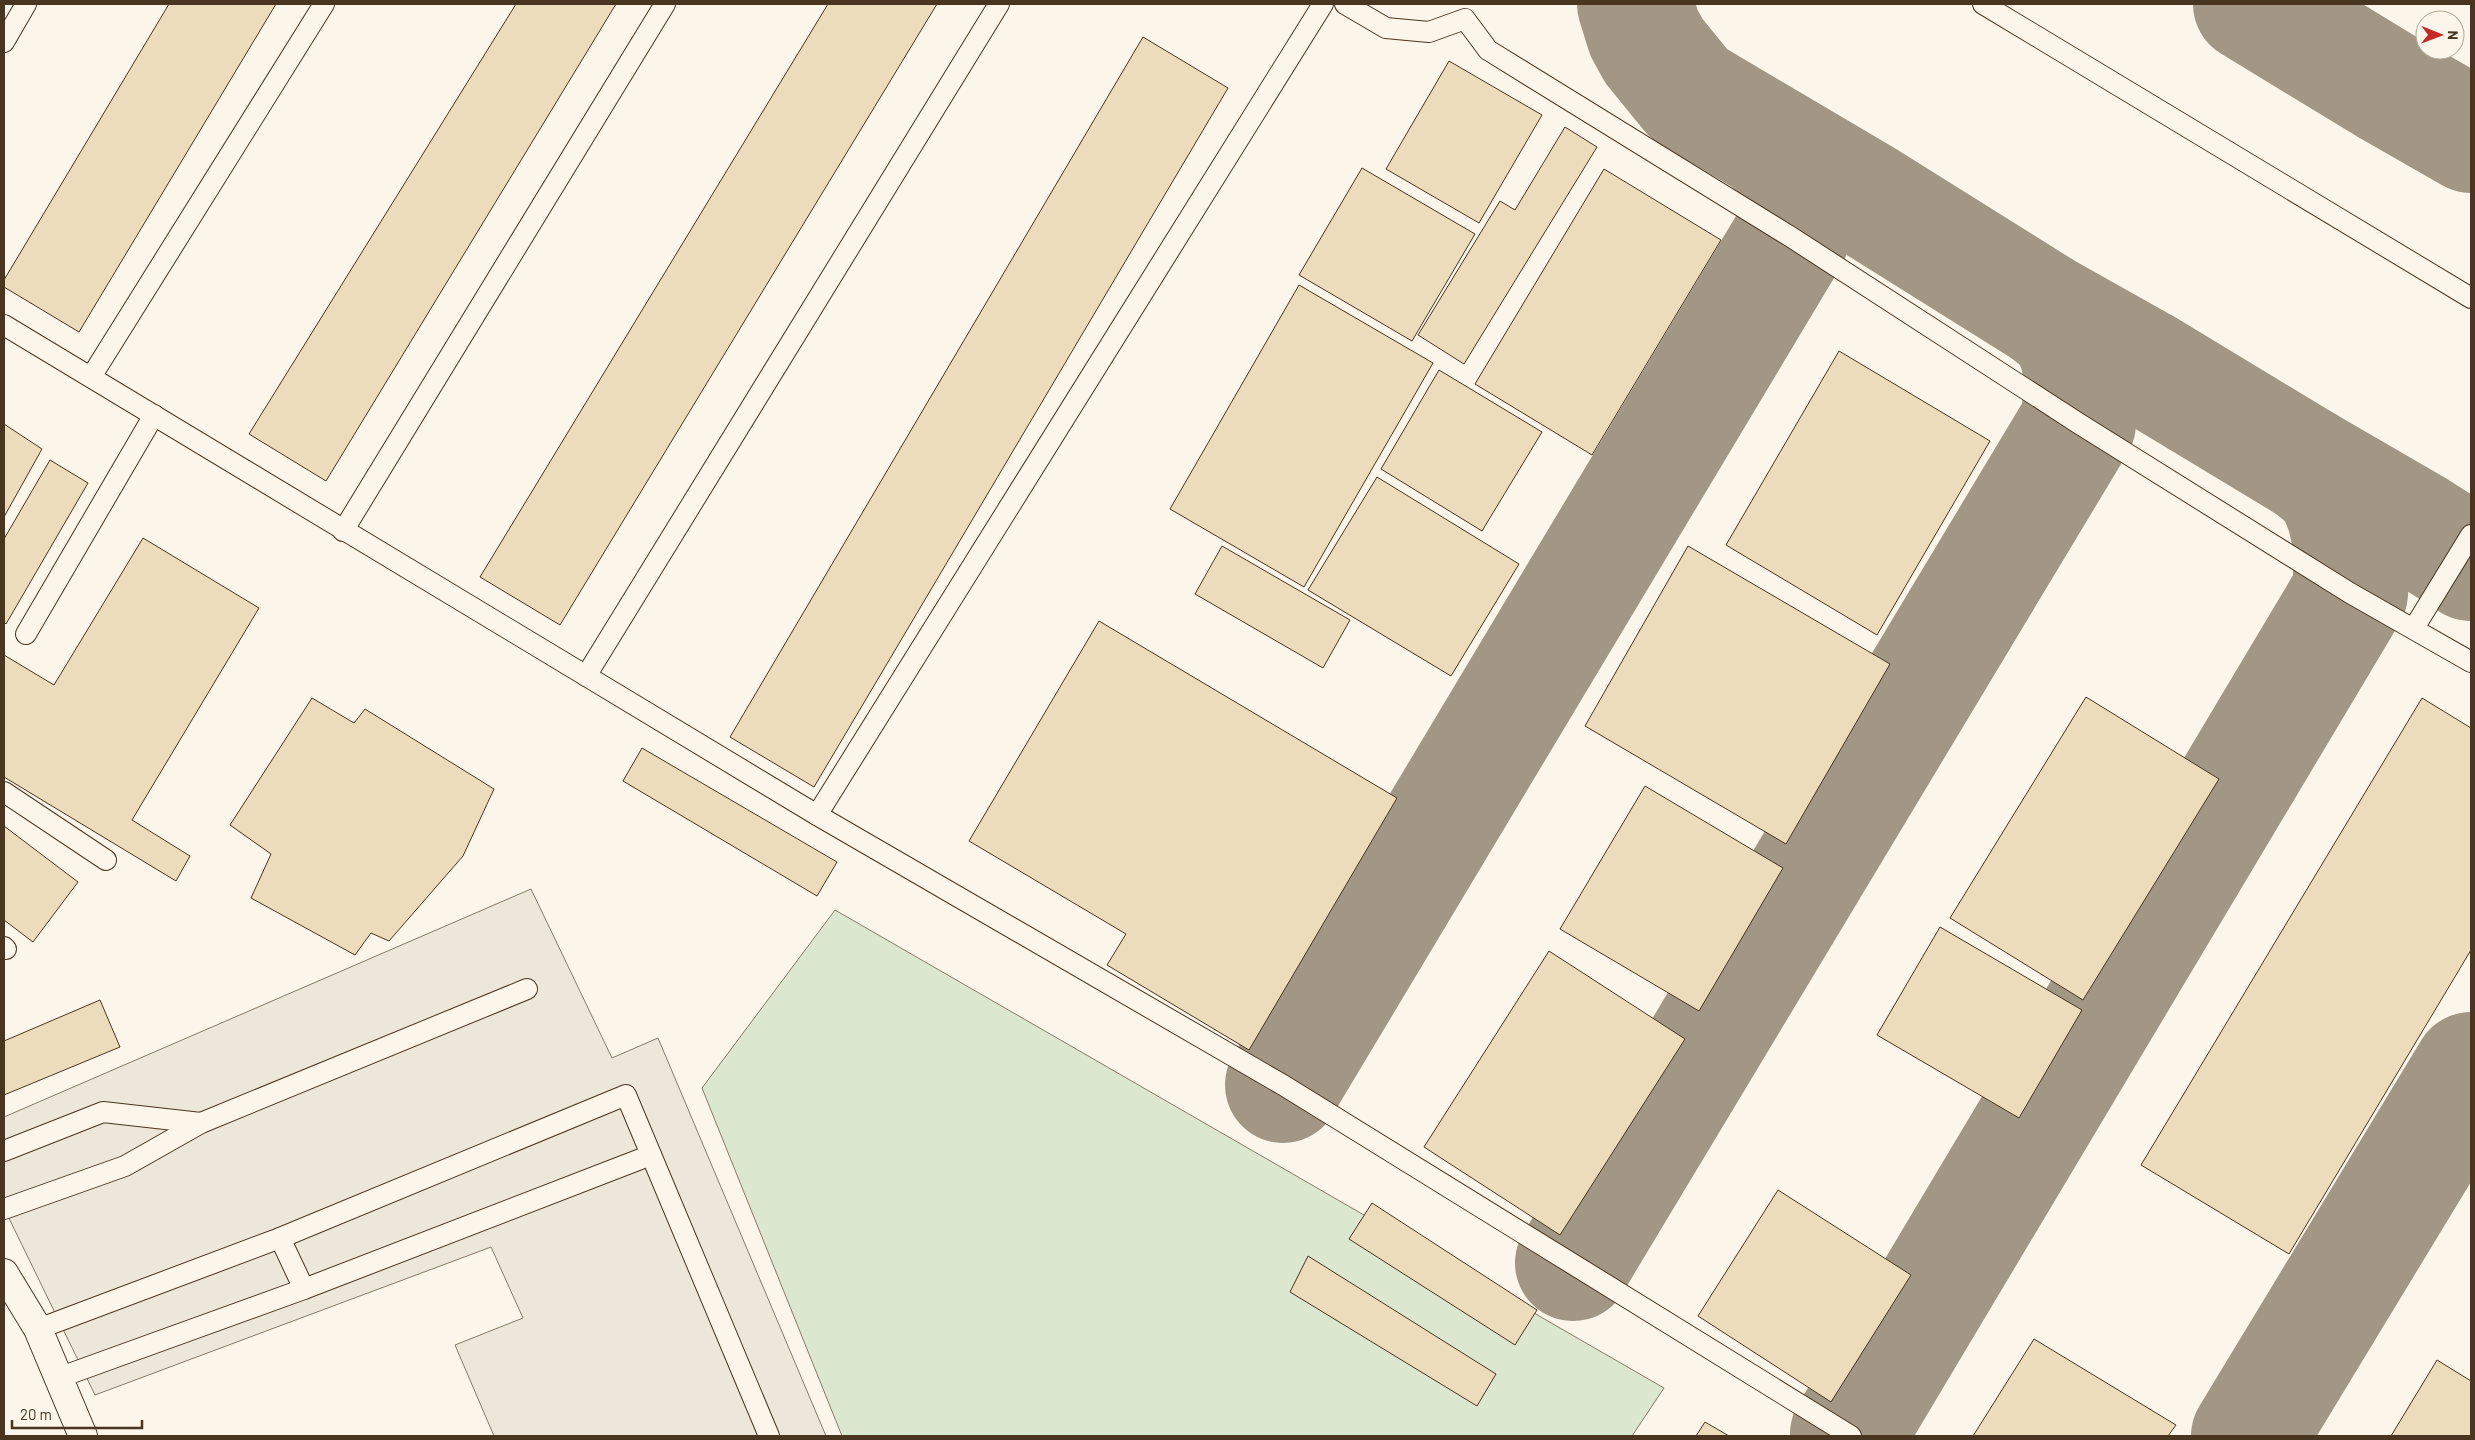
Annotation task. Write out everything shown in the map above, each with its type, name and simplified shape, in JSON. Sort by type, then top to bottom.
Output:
[{"type":"street","points":[[4,1273],[38,1329],[83,1436]]},
{"type":"lane","points":[[4,42],[26,4]]},
{"type":"lane","points":[[91,377],[324,4]]},
{"type":"lane","points":[[343,531],[665,4]]},
{"type":"lane","points":[[586,676],[1000,4]]},
{"type":"lane","points":[[817,815],[1323,4]]},
{"type":"lane","points":[[1345,4],[1386,28],[1429,32],[1466,12],[1488,50],[1791,237],[2078,422],[2341,588],[2471,662]]},
{"type":"lane","points":[[1983,4],[2471,298]]},
{"type":"lane","points":[[4,325],[817,815],[1283,1084],[1852,1436]]},
{"type":"lane","points":[[26,634],[154,415]]},
{"type":"lane","points":[[2414,628],[2471,535]]},
{"type":"lane","points":[[4,792],[106,860]]},
{"type":"lane","points":[[4,1209],[125,1166],[201,1123],[527,989]]},
{"type":"lane","points":[[38,1329],[280,1238],[626,1095],[769,1436]]},
{"type":"lane","points":[[4,1151],[103,1112],[201,1123]]},
{"type":"lane","points":[[58,1378],[304,1289],[650,1155]]},
{"type":"lane","points":[[280,1238],[304,1289]]},
{"type":"green space","points":[[835,910],[1664,1388],[1632,1436],[842,1436],[702,1088]]},
{"type":"shaded area","points":[[531,889],[612,1058],[658,1038],[826,1436],[494,1436],[455,1345],[523,1318],[491,1247],[95,1395],[4,1208],[4,1117]]},
{"type":"building","points":[[169,4],[276,4],[79,332],[4,287],[4,280]]},
{"type":"building","points":[[516,4],[616,4],[326,481],[249,434]]},
{"type":"building","points":[[828,4],[937,4],[560,625],[480,577]]},
{"type":"building","points":[[1143,37],[1228,88],[814,787],[730,737]]},
{"type":"building","points":[[1449,61],[1542,115],[1479,223],[1386,169]]},
{"type":"building","points":[[1565,127],[1597,147],[1464,364],[1418,335],[1500,201],[1515,210]]},
{"type":"building","points":[[1362,168],[1475,234],[1412,341],[1299,275]]},
{"type":"building","points":[[1604,169],[1721,240],[1592,455],[1475,384]]},
{"type":"building","points":[[1299,285],[1433,363],[1304,587],[1170,509]]},
{"type":"building","points":[[1839,351],[1990,441],[1877,635],[1726,545]]},
{"type":"building","points":[[1439,370],[1542,432],[1482,531],[1381,469]]},
{"type":"building","points":[[4,424],[42,449],[4,517]]},
{"type":"building","points":[[50,460],[88,483],[6,624],[4,622],[4,539]]},
{"type":"building","points":[[1377,477],[1519,564],[1451,676],[1308,590]]},
{"type":"building","points":[[143,538],[259,608],[132,820],[190,856],[176,881],[4,777],[4,655],[54,685]]},
{"type":"building","points":[[1222,546],[1350,620],[1323,668],[1195,594]]},
{"type":"building","points":[[1688,546],[1890,664],[1786,844],[1585,726]]},
{"type":"building","points":[[1099,621],[1397,798],[1249,1050],[1107,965],[1126,934],[969,841]]},
{"type":"building","points":[[2086,697],[2219,779],[2083,1000],[1950,918]]},
{"type":"building","points":[[312,698],[354,723],[365,709],[494,789],[463,856],[389,941],[371,933],[355,955],[251,898],[271,854],[230,825]]},
{"type":"building","points":[[2422,698],[2471,728],[2471,950],[2289,1254],[2141,1165]]},
{"type":"building","points":[[642,748],[837,862],[817,896],[623,781]]},
{"type":"building","points":[[1645,786],[1783,868],[1699,1011],[1560,929]]},
{"type":"building","points":[[4,826],[78,882],[33,942],[4,920]]},
{"type":"building","points":[[1940,927],[2082,1010],[2019,1118],[1877,1035]]},
{"type":"building","points":[[1549,951],[1685,1039],[1560,1235],[1424,1147]]},
{"type":"building","points":[[100,1000],[120,1047],[4,1095],[4,1041]]},
{"type":"building","points":[[1778,1190],[1911,1275],[1831,1402],[1698,1316]]},
{"type":"building","points":[[1372,1203],[1537,1310],[1515,1345],[1349,1239]]},
{"type":"building","points":[[1308,1256],[1496,1374],[1477,1406],[1290,1292]]},
{"type":"building","points":[[2034,1339],[2176,1425],[2168,1436],[1973,1436]]},
{"type":"building","points":[[2437,1360],[2471,1381],[2471,1436],[2391,1436]]},
{"type":"building","points":[[1705,1422],[1729,1436],[1696,1436]]},
{"type":"taxiway","points":[[1635,4],[1644,33],[1654,51],[1689,94],[1865,198],[2044,310],[2142,365],[2416,528],[2471,563]]},
{"type":"taxiway","points":[[2251,4],[2389,88],[2471,135]]},
{"type":"taxiway","points":[[1283,1085],[1791,237],[1800,207],[1801,187],[1799,177],[1790,159],[1771,144]]},
{"type":"taxiway","points":[[1573,1263],[2078,423],[2081,398],[2079,359],[2070,336],[2062,325],[2044,310]]},
{"type":"taxiway","points":[[1848,1434],[2350,593],[2350,538],[2344,512],[2330,484],[2309,466]]},
{"type":"taxiway","points":[[2249,1436],[2471,1070]]}]
